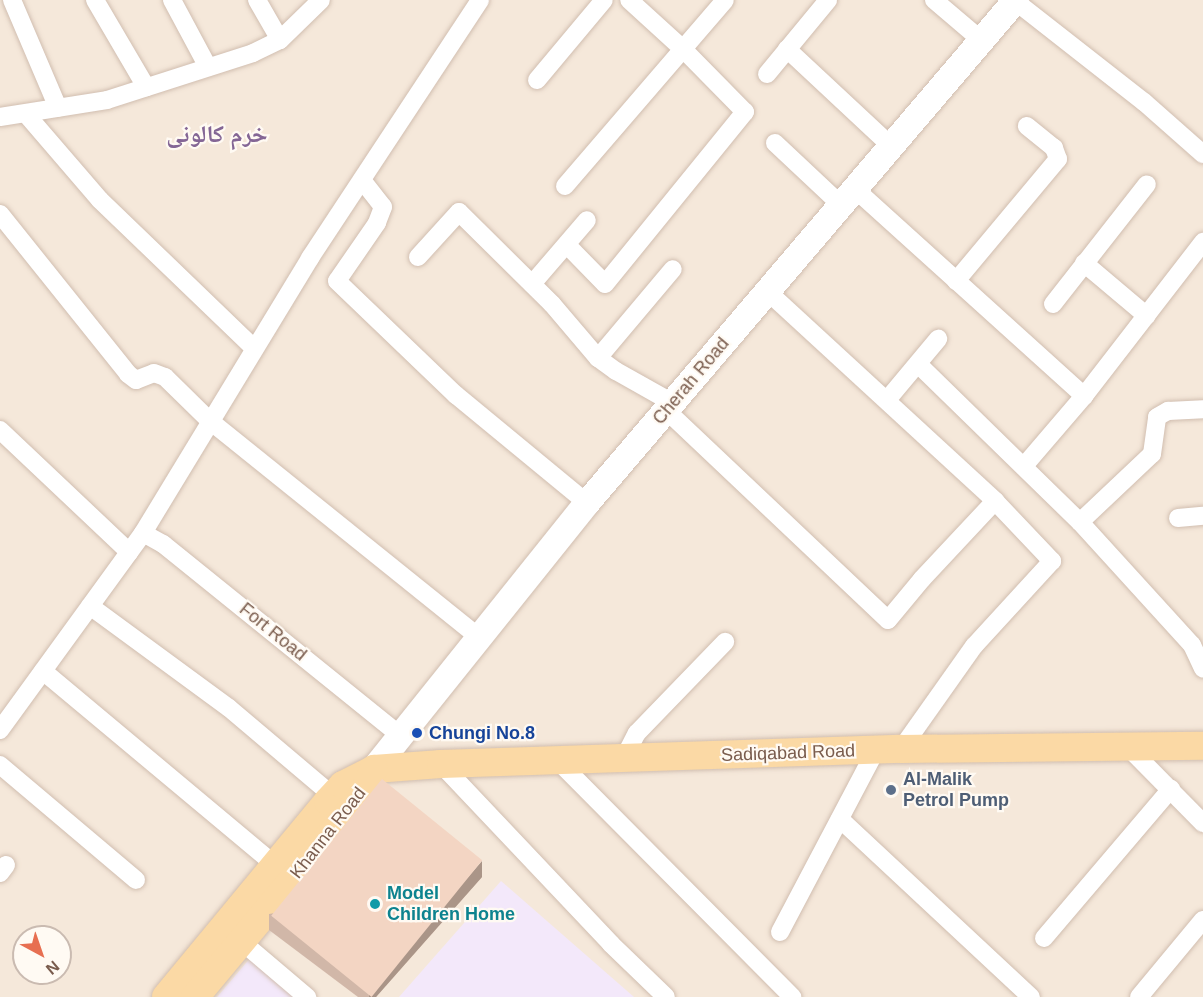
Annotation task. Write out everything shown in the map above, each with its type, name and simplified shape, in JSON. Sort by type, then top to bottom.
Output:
[{"type":"main road","name":"Sadiqabad Road","points":[[374,769],[441,764],[889,749],[1203,746]]},
{"type":"main road","name":"Khanna Road","points":[[195,997],[275,865],[343,785],[374,769]]},
{"type":"main road","name":"Khanna Road","points":[[166,997],[233,934],[361,798],[374,769]]},
{"type":"street","points":[[12,0],[58,108]]},
{"type":"street","points":[[95,0],[146,87]]},
{"type":"street","points":[[172,0],[208,67]]},
{"type":"street","points":[[257,0],[280,40]]},
{"type":"street","points":[[0,117],[107,100],[254,53],[280,40],[321,0]]},
{"type":"street","points":[[0,730],[143,533],[254,348],[480,0]]},
{"type":"street","points":[[537,80],[604,0]]},
{"type":"street","points":[[567,245],[605,284],[746,112],[684,50],[628,0]]},
{"type":"street","points":[[565,186],[725,0]]},
{"type":"street","points":[[767,74],[828,0]]},
{"type":"street","points":[[934,0],[981,40]]},
{"type":"street","points":[[1016,0],[1144,102],[1203,154]]},
{"type":"street","name":"Cherah Road","points":[[374,769],[587,503],[1016,0]]},
{"type":"street","points":[[787,49],[891,146]]},
{"type":"street","points":[[26,114],[100,200],[254,348]]},
{"type":"street","points":[[956,282],[1058,159],[1054,148],[1027,126]]},
{"type":"street","points":[[775,143],[956,282],[1084,396]]},
{"type":"street","points":[[362,180],[383,207],[377,223],[338,281],[456,395],[587,503]]},
{"type":"street","points":[[1053,304],[1147,184]]},
{"type":"street","points":[[418,257],[459,212],[532,284],[598,358],[670,407],[888,620],[922,579],[995,501]]},
{"type":"street","points":[[0,214],[128,374],[136,380],[154,373],[165,377],[210,421],[480,638]]},
{"type":"street","points":[[532,284],[586,220]]},
{"type":"street","points":[[1024,466],[1084,396],[1203,243]]},
{"type":"street","points":[[1084,263],[1147,316]]},
{"type":"street","points":[[598,358],[673,269]]},
{"type":"street","points":[[767,291],[995,501],[1052,561],[974,646],[889,749],[840,819],[780,932]]},
{"type":"street","points":[[887,400],[938,339]]},
{"type":"street","points":[[918,364],[1024,466],[1197,643],[1203,669]]},
{"type":"street","points":[[1080,522],[1152,454],[1157,417],[1167,411],[1203,409]]},
{"type":"street","points":[[0,430],[129,552]]},
{"type":"street","points":[[1178,518],[1203,516]]},
{"type":"street","name":"Fort Road","points":[[143,533],[163,544],[400,736]]},
{"type":"street","points":[[90,606],[229,708],[333,796]]},
{"type":"street","points":[[624,758],[637,733],[725,642]]},
{"type":"street","points":[[43,671],[275,865]]},
{"type":"street","points":[[1128,747],[1203,823]]},
{"type":"street","points":[[557,760],[792,997]]},
{"type":"street","points":[[441,764],[603,936],[666,997]]},
{"type":"street","points":[[0,765],[136,880]]},
{"type":"street","points":[[1044,938],[1171,789]]},
{"type":"street","points":[[840,819],[1031,997]]},
{"type":"street","points":[[1139,997],[1203,920]]},
{"type":"street","points":[[233,934],[307,997]]},
{"type":"shaded area","points":[[0,0],[1203,0],[1203,997],[0,997]]},
{"type":"shaded area","points":[[501,881],[634,997],[399,997]]},
{"type":"shaded area","points":[[252,956],[303,997],[217,997]]},
{"type":"building","name":"Model Children Home","points":[[382,779],[482,860],[371,997],[271,916]]},
{"type":"place","name":"Chungi No.8","points":[[417,733]]},
{"type":"place","name":"Al-Malik Petrol Pump","points":[[891,790]]},
{"type":"place","name":"Model Children Home","points":[[375,904]]},
{"type":"district","name":"خرم کالونی","points":[[217,134]]}]
